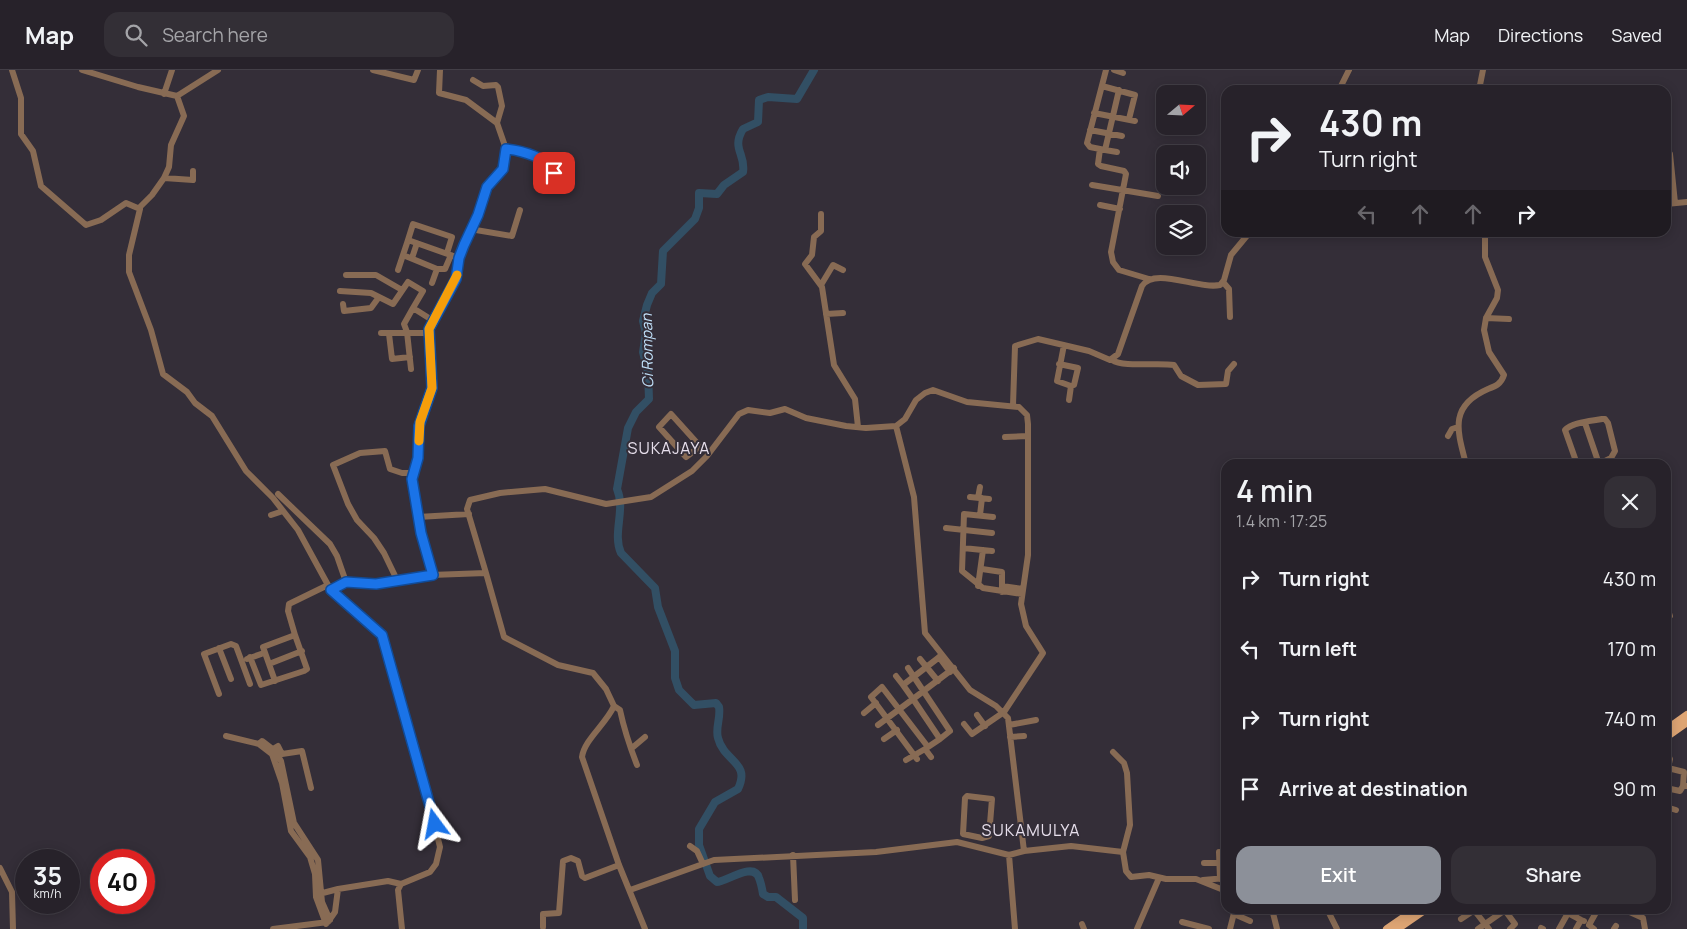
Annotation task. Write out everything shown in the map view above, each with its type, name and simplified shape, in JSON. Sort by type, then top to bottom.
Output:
[{"type":"main road","points":[[1671,726],[1687,715]]},
{"type":"main road","points":[[1671,733],[1687,722]]},
{"type":"main road","points":[[1387,929],[1409,914]]},
{"type":"main road","points":[[1399,928],[1419,914]]},
{"type":"street","points":[[12,70],[21,98],[21,134],[33,151],[39,182],[44,190],[86,225],[101,220],[126,203],[139,208]]},
{"type":"street","points":[[82,70],[164,94],[177,96],[218,70]]},
{"type":"street","points":[[164,94],[172,70]]},
{"type":"street","points":[[373,70],[415,80],[418,70]]},
{"type":"street","points":[[433,575],[418,518],[412,473],[418,458],[419,426],[432,388],[429,332],[432,320],[456,279],[459,258],[487,187],[503,169],[506,149],[497,123],[466,100],[440,95],[440,70]]},
{"type":"street","points":[[1106,70],[1094,113],[1088,145],[1117,152]]},
{"type":"street","points":[[1114,70],[1123,74]]},
{"type":"street","points":[[1342,85],[1349,70]]},
{"type":"street","points":[[1481,85],[1483,70]]},
{"type":"street","points":[[473,80],[482,86],[498,85],[502,106],[497,123]]},
{"type":"street","points":[[1094,113],[1132,120],[1136,96],[1102,86]]},
{"type":"street","points":[[1118,90],[1109,132],[1102,149],[1099,165],[1126,173],[1111,252],[1113,262],[1120,270],[1149,279],[1180,280],[1207,287],[1220,285],[1223,282],[1231,255],[1246,237]]},
{"type":"street","points":[[177,96],[184,118],[171,145],[169,167],[164,178],[152,195],[139,208],[129,255],[129,272],[151,330],[161,369],[212,416],[241,464],[273,498],[298,530],[330,588],[382,635],[439,837],[439,856],[430,872],[401,884],[388,880],[319,894]]},
{"type":"street","points":[[1090,130],[1109,132],[1122,136]]},
{"type":"street","points":[[506,149],[519,151],[549,164],[553,169],[554,177]]},
{"type":"street","points":[[1671,164],[1675,203]]},
{"type":"street","points":[[164,178],[192,180],[193,171]]},
{"type":"street","points":[[1092,184],[1158,196]]},
{"type":"street","points":[[1671,203],[1687,202]]},
{"type":"street","points":[[1100,205],[1120,209]]},
{"type":"street","points":[[470,229],[512,236],[520,210]]},
{"type":"street","points":[[821,214],[821,231],[814,236],[812,255],[805,263],[810,273],[821,285],[834,366],[855,399],[858,428]]},
{"type":"street","points":[[398,270],[412,225],[415,224],[452,238],[445,269],[437,269],[403,255]]},
{"type":"street","points":[[1465,459],[1458,427],[1459,418],[1468,400],[1499,384],[1504,375],[1489,352],[1484,330],[1486,318],[1495,304],[1498,290],[1486,257],[1485,237]]},
{"type":"street","points":[[408,240],[459,258]]},
{"type":"street","points":[[412,258],[417,243]]},
{"type":"street","points":[[821,285],[833,265],[843,270]]},
{"type":"street","points":[[432,283],[437,269]]},
{"type":"street","points":[[346,275],[376,275],[402,290]]},
{"type":"street","points":[[1112,360],[1118,354],[1142,286],[1149,279]]},
{"type":"street","points":[[340,291],[371,293],[393,304],[408,282],[422,290],[404,324],[407,332],[410,369]]},
{"type":"street","points":[[1223,282],[1230,289],[1230,318]]},
{"type":"street","points":[[343,304],[344,311],[372,308],[379,297]]},
{"type":"street","points":[[413,308],[432,320]]},
{"type":"street","points":[[826,314],[843,313]]},
{"type":"street","points":[[1486,318],[1509,319]]},
{"type":"street","points":[[381,333],[429,332]]},
{"type":"street","points":[[389,334],[392,359],[410,357]]},
{"type":"street","points":[[1013,405],[1015,346],[1038,339],[1089,351],[1121,364],[1159,362],[1174,364],[1182,377],[1202,386],[1226,384],[1228,372],[1234,364]]},
{"type":"street","points":[[1064,345],[1057,382],[1072,386]]},
{"type":"street","points":[[1059,364],[1078,368],[1069,400]]},
{"type":"street","points":[[637,765],[625,734],[620,710],[614,706],[606,688],[595,675],[558,666],[504,637],[467,505],[472,499],[500,492],[531,489],[545,489],[606,504],[656,496],[682,479],[701,462],[739,414],[746,410],[770,413],[785,409],[806,418],[858,428],[896,426],[905,420],[915,402],[932,390],[941,391],[967,402],[1013,405],[1019,407],[1027,415],[1028,555],[1022,592],[1025,624],[1044,653],[1004,712],[971,734],[964,724]]},
{"type":"street","points":[[668,416],[674,416],[698,444],[693,453],[686,457],[659,427],[668,416]]},
{"type":"street","points":[[1575,459],[1565,430],[1567,427],[1602,419],[1606,420],[1615,451],[1609,459]]},
{"type":"street","points":[[1585,423],[1597,459]]},
{"type":"street","points":[[896,426],[914,497],[925,630],[940,656],[970,690],[1004,712],[1008,718],[1024,851]]},
{"type":"street","points":[[1448,436],[1452,429],[1458,427]]},
{"type":"street","points":[[1005,437],[1028,436]]},
{"type":"street","points":[[398,582],[384,553],[374,538],[357,520],[348,504],[334,465],[360,453],[385,451],[390,469],[402,473],[412,473]]},
{"type":"street","points":[[693,453],[701,462]]},
{"type":"street","points":[[980,487],[983,499],[980,515]]},
{"type":"street","points":[[278,494],[330,544],[338,556],[346,582]]},
{"type":"street","points":[[970,497],[983,499]]},
{"type":"street","points":[[271,516],[282,511]]},
{"type":"street","points":[[418,518],[469,514]]},
{"type":"street","points":[[993,517],[964,514],[962,571],[978,586],[1022,592]]},
{"type":"street","points":[[946,528],[992,533]]},
{"type":"street","points":[[963,548],[992,551]]},
{"type":"street","points":[[978,586],[982,569],[983,550]]},
{"type":"street","points":[[982,569],[1002,572],[1002,589]]},
{"type":"street","points":[[250,657],[261,685],[306,670],[302,651],[288,611],[290,604],[346,582],[376,584],[433,575],[486,573]]},
{"type":"street","points":[[275,681],[263,647],[295,635]]},
{"type":"street","points":[[218,694],[204,654],[219,648],[235,644],[250,684]]},
{"type":"street","points":[[219,648],[231,679]]},
{"type":"street","points":[[269,664],[302,651]]},
{"type":"street","points":[[242,661],[264,653]]},
{"type":"street","points":[[903,685],[940,656]]},
{"type":"street","points":[[920,658],[938,681]]},
{"type":"street","points":[[906,760],[916,757],[950,729],[908,668]]},
{"type":"street","points":[[878,725],[952,670]]},
{"type":"street","points":[[896,676],[940,739]]},
{"type":"street","points":[[916,757],[872,695],[883,687],[900,709],[931,757]]},
{"type":"street","points":[[864,713],[876,703]]},
{"type":"street","points":[[614,706],[607,720],[585,747],[582,758],[619,865],[645,929]]},
{"type":"street","points":[[977,715],[985,726]]},
{"type":"street","points":[[1009,725],[1036,720]]},
{"type":"street","points":[[884,739],[897,730]]},
{"type":"street","points":[[229,735],[261,742],[273,749],[280,761],[290,821],[310,846],[318,860],[319,894],[328,923]]},
{"type":"street","points":[[1010,737],[1024,736]]},
{"type":"street","points":[[632,748],[645,737]]},
{"type":"street","points":[[261,742],[272,754],[284,790]]},
{"type":"street","points":[[273,749],[278,746],[282,754],[302,751],[311,788]]},
{"type":"street","points":[[1112,752],[1124,763],[1127,773],[1130,825],[1123,852],[1129,876],[1135,878],[1149,875],[1159,878],[1202,880],[1221,878]]},
{"type":"street","points":[[1671,769],[1684,772],[1685,786],[1680,792],[1671,789]]},
{"type":"street","points":[[967,796],[992,799],[989,836],[982,838],[964,834],[967,796]]},
{"type":"street","points":[[1671,808],[1676,810]]},
{"type":"street","points":[[979,846],[982,838]]},
{"type":"street","points":[[630,890],[689,871],[705,863],[793,855],[876,852],[957,842],[1009,855],[1024,851],[1071,846],[1123,852]]},
{"type":"street","points":[[690,846],[697,851],[705,863]]},
{"type":"street","points":[[1219,852],[1221,870]]},
{"type":"street","points":[[793,855],[795,900]]},
{"type":"street","points":[[1009,855],[1015,929]]},
{"type":"street","points":[[543,927],[543,914],[559,914],[563,861],[571,858],[576,860],[582,876],[585,878],[619,865]]},
{"type":"street","points":[[1204,863],[1219,863]]},
{"type":"street","points":[[0,868],[12,892],[13,929]]},
{"type":"street","points":[[1137,929],[1159,878]]},
{"type":"street","points":[[1202,880],[1221,889]]},
{"type":"street","points":[[401,884],[398,890],[402,929]]},
{"type":"street","points":[[273,929],[328,923],[336,912],[338,889]]},
{"type":"street","points":[[1230,929],[1233,914]]},
{"type":"street","points":[[1239,914],[1250,921]]},
{"type":"street","points":[[1273,914],[1277,929]]},
{"type":"street","points":[[1330,914],[1337,929]]},
{"type":"street","points":[[1461,919],[1468,914]]},
{"type":"street","points":[[1478,914],[1487,927]]},
{"type":"street","points":[[1478,929],[1487,927],[1500,914]]},
{"type":"street","points":[[1508,914],[1515,924],[1510,929]]},
{"type":"street","points":[[1559,929],[1567,914]]},
{"type":"street","points":[[1570,914],[1592,927],[1596,914]]},
{"type":"street","points":[[1576,929],[1578,914]]},
{"type":"street","points":[[1636,914],[1644,919],[1645,929]]},
{"type":"street","points":[[1182,922],[1209,929]]},
{"type":"waterway","name":"Ci Rompan","points":[[803,929],[803,918],[776,897],[768,897],[763,894],[760,880],[756,873],[752,871],[746,872],[717,882],[710,876],[699,845],[699,829],[715,802],[738,789],[741,773],[739,767],[721,746],[718,738],[719,707],[716,703],[694,705],[679,690],[675,678],[675,651],[658,607],[655,588],[621,553],[618,538],[620,505],[617,489],[628,428],[636,412],[649,399],[648,372],[643,352],[646,333],[643,321],[652,293],[661,284],[663,251],[695,219],[699,208],[699,193],[717,194],[724,185],[743,172],[743,160],[738,142],[743,129],[758,122],[759,100],[768,97],[797,99],[814,70]]},
{"type":"slow traffic","points":[[419,441],[419,426],[432,388],[429,329],[432,320],[451,291],[457,275]]},
{"type":"district","name":"SUKAJAYA","points":[[669,448]]},
{"type":"district","name":"SUKAMULYA","points":[[1031,830]]},
{"type":"route","points":[[435,824],[394,671],[382,635],[331,590],[346,582],[376,584],[433,575],[421,533],[412,479],[412,473],[418,458],[419,426],[432,388],[429,329],[432,320],[451,291],[458,274],[459,258],[470,229],[478,215],[487,187],[503,169],[506,149],[526,153],[547,163],[551,166],[554,173]]}]
